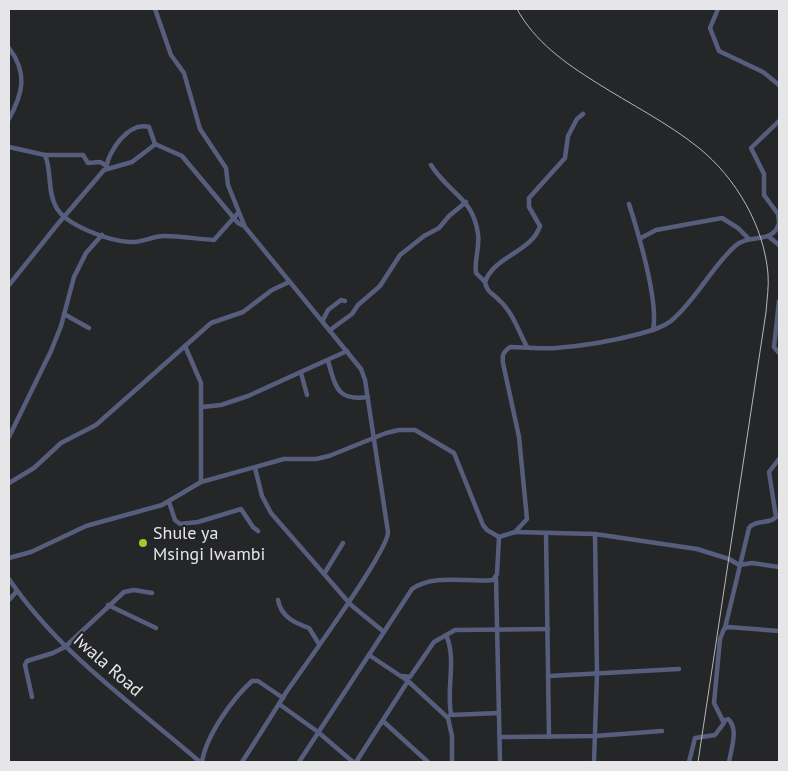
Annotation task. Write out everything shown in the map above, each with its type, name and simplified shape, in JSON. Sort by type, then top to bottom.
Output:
[{"type":"street","points":[[155,9],[171,54],[184,73],[200,129],[226,168],[228,185],[238,223],[245,227],[288,282],[323,320],[363,375],[368,397],[388,537],[375,563],[319,644],[242,762]]},
{"type":"street","points":[[718,9],[710,28],[720,51],[762,72],[779,85]]},
{"type":"street","points":[[9,48],[18,61],[21,74],[20,94],[9,119]]},
{"type":"street","points":[[485,282],[496,267],[529,243],[536,234],[540,226],[529,207],[529,198],[565,158],[568,136],[583,114]]},
{"type":"street","points":[[515,532],[525,522],[528,510],[514,410],[502,354],[510,347],[555,348],[585,345],[652,330],[670,322],[688,304],[702,283],[740,242],[749,239],[761,239],[776,230],[779,222],[778,214],[764,195],[764,174],[751,150],[753,144],[779,121]]},
{"type":"street","points":[[9,285],[106,167],[118,140],[141,127],[149,127],[155,144],[182,156],[236,215]]},
{"type":"street","points":[[106,167],[132,162],[155,144]]},
{"type":"street","points":[[9,147],[45,155],[83,155],[88,163],[100,162],[106,167]]},
{"type":"street","points":[[45,155],[52,199],[64,217],[102,235],[131,242],[157,236],[214,240],[236,215]]},
{"type":"street","points":[[431,164],[441,180],[466,202],[472,210],[478,233],[476,273],[485,282],[488,291],[505,307],[527,347]]},
{"type":"street","points":[[330,330],[352,314],[358,305],[380,286],[400,255],[424,236],[440,227],[449,216],[466,202]]},
{"type":"street","points":[[629,204],[641,238],[651,300],[652,330]]},
{"type":"street","points":[[641,238],[656,230],[722,218],[738,228],[749,239]]},
{"type":"street","points":[[9,437],[51,351],[74,277],[86,253],[102,235]]},
{"type":"street","points":[[768,236],[779,245]]},
{"type":"street","points":[[9,483],[34,468],[61,444],[96,425],[210,323],[243,312],[272,290],[288,282]]},
{"type":"street","points":[[323,320],[334,305],[340,300],[345,301]]},
{"type":"street","points":[[779,301],[774,348],[779,353]]},
{"type":"street","points":[[64,314],[89,328]]},
{"type":"street","points":[[185,346],[200,378],[202,407],[200,426],[201,482]]},
{"type":"street","points":[[202,407],[231,402],[302,373],[347,351]]},
{"type":"street","points":[[328,361],[344,397],[350,399],[368,397]]},
{"type":"street","points":[[302,373],[307,395]]},
{"type":"street","points":[[9,558],[31,552],[86,526],[169,502],[201,482],[289,459],[316,459],[329,456],[389,432],[413,430],[450,449],[456,457],[487,530],[499,537],[515,532],[595,534],[697,549],[729,559],[739,565],[752,563],[779,567]]},
{"type":"street","points":[[689,762],[695,738],[715,735],[722,728],[723,721],[714,703],[720,639],[725,628],[750,526],[772,521],[776,517],[777,499],[769,470],[779,459]]},
{"type":"street","points":[[255,468],[262,496],[271,513],[348,601],[384,632]]},
{"type":"street","points":[[169,502],[175,520],[180,524],[198,522],[241,509],[253,527],[258,531]]},
{"type":"street","points":[[546,533],[549,737]]},
{"type":"street","points":[[594,762],[597,674],[595,534]]},
{"type":"street","points":[[499,537],[496,578],[500,762]]},
{"type":"street","points":[[324,574],[343,544]]},
{"type":"street","points":[[299,762],[406,597],[417,586],[440,581],[489,580],[496,578]]},
{"type":"street","name":"Iwala Road","points":[[9,579],[39,620],[64,647],[201,762]]},
{"type":"street","points":[[32,697],[25,663],[64,647],[108,605],[128,590],[152,593]]},
{"type":"street","points":[[9,600],[17,591]]},
{"type":"street","points":[[278,600],[280,607],[288,618],[297,625],[308,628],[319,644]]},
{"type":"street","points":[[108,605],[156,628]]},
{"type":"street","points":[[725,628],[779,631]]},
{"type":"street","points":[[402,676],[408,678],[412,675],[434,642],[457,629],[548,630]]},
{"type":"street","points":[[446,635],[451,651],[448,697],[452,762]]},
{"type":"street","points":[[369,655],[402,676],[449,715],[499,713]]},
{"type":"street","points":[[548,676],[679,669]]},
{"type":"street","points":[[201,762],[205,747],[238,694],[252,682],[258,681],[283,698]]},
{"type":"street","points":[[279,704],[355,762],[384,722],[408,681]]},
{"type":"street","points":[[723,721],[730,720],[732,724],[732,745],[729,762]]},
{"type":"street","points":[[384,722],[428,762]]},
{"type":"street","points":[[500,737],[595,736],[662,731]]},
{"type":"railway","points":[[517,9],[533,32],[562,59],[597,83],[675,130],[712,160],[736,188],[746,204],[761,238],[768,279],[766,312],[698,762]]},
{"type":"place","name":"Shule ya Msingi Iwambi","points":[[143,543]]}]
